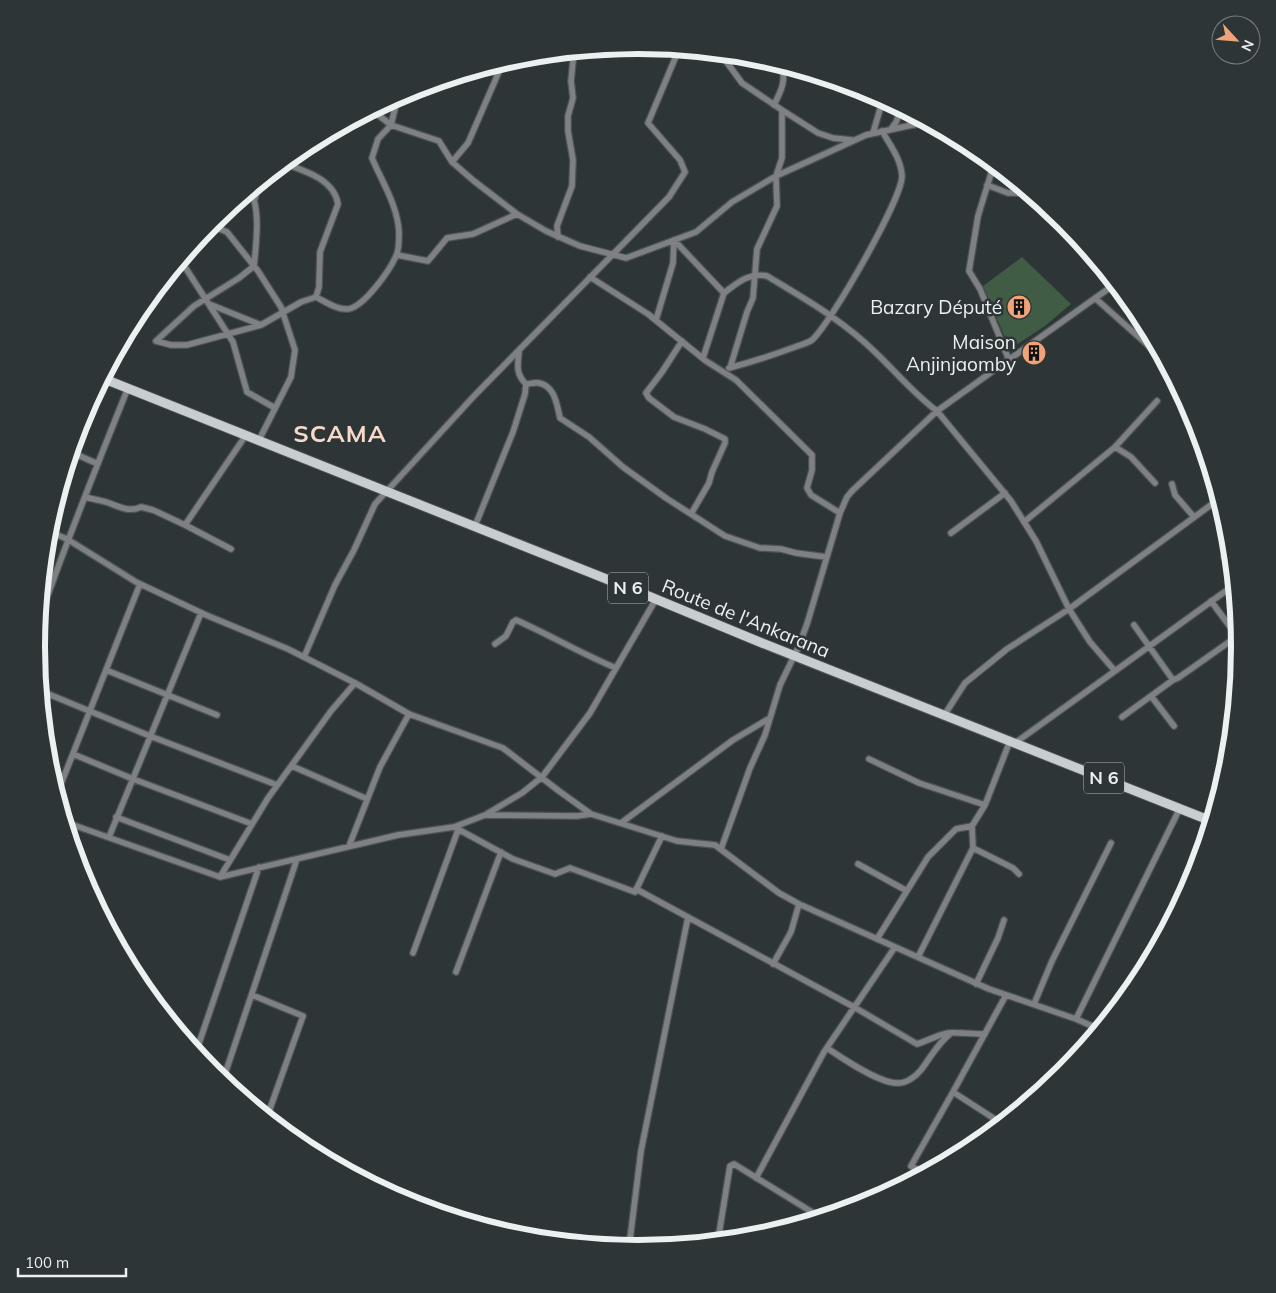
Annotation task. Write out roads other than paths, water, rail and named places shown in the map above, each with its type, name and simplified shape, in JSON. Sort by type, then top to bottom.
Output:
[{"type":"main road","name":"Route de l'Ankarana","points":[[108,380],[1205,819]]},
{"type":"street","points":[[304,657],[335,584],[354,550],[375,504],[474,396],[669,197],[685,172],[680,160],[648,123],[676,55]]},
{"type":"street","points":[[558,237],[557,226],[572,186],[573,160],[568,131],[568,116],[573,98],[571,81],[573,58]]},
{"type":"street","points":[[725,61],[742,84],[818,133],[833,138],[854,141]]},
{"type":"street","points":[[452,162],[468,143],[499,70]]},
{"type":"street","points":[[774,105],[782,89],[784,72]]},
{"type":"street","points":[[256,193],[257,237],[254,266],[239,278],[194,306],[156,341],[170,345],[206,342],[261,325],[301,302],[316,297],[339,308],[349,309],[361,304],[374,289],[398,254],[399,235],[396,213],[372,158],[378,139],[391,125],[396,106]]},
{"type":"street","points":[[873,133],[881,106]]},
{"type":"street","points":[[730,368],[746,312],[753,298],[757,249],[777,206],[776,176],[782,158],[782,110]]},
{"type":"street","points":[[377,114],[391,125],[439,141],[452,162],[517,214],[558,237],[580,246],[626,258],[696,232],[732,202],[776,176],[873,133],[917,124]]},
{"type":"street","points":[[891,129],[899,115]]},
{"type":"street","points":[[721,370],[753,362],[812,341],[831,315],[862,264],[890,209],[902,178],[898,159],[882,131]]},
{"type":"street","points":[[291,166],[311,173],[327,183],[336,196],[338,204],[320,252],[319,287],[316,297]]},
{"type":"street","points":[[992,171],[978,216],[969,271],[980,289],[1009,360]]},
{"type":"street","points":[[988,185],[1008,193],[1020,194]]},
{"type":"street","points":[[398,254],[428,261],[447,238],[473,234],[517,214]]},
{"type":"street","points":[[218,228],[227,232],[254,266],[281,307],[296,350],[290,377],[259,440]]},
{"type":"street","points":[[674,240],[724,293]]},
{"type":"street","points":[[656,320],[673,263],[674,240]]},
{"type":"street","points":[[184,265],[233,342],[248,392],[275,408]]},
{"type":"street","points":[[703,358],[724,293],[743,278],[759,274],[767,276],[831,315],[876,352],[923,401],[937,411],[1005,494],[1036,540],[1069,610],[1090,642],[1115,671]]},
{"type":"street","points":[[590,277],[656,320],[703,358],[736,380],[812,455],[812,470],[807,488],[811,495],[840,513]]},
{"type":"street","points":[[721,849],[750,768],[765,735],[780,685],[807,624],[840,513],[852,491],[937,411],[1109,288]]},
{"type":"street","points":[[1095,298],[1150,347]]},
{"type":"street","points":[[209,304],[261,325]]},
{"type":"street","points":[[682,341],[662,372],[646,392],[649,398],[674,417],[725,439],[709,483],[691,514]]},
{"type":"street","points":[[475,526],[513,432],[525,394],[526,384],[518,373],[518,351]]},
{"type":"street","points":[[526,384],[539,383],[550,390],[555,397],[560,418],[589,437],[623,468],[725,536],[760,548],[781,549],[826,557]]},
{"type":"street","points":[[47,596],[67,539],[86,498],[128,388]]},
{"type":"street","points":[[1024,522],[1115,447],[1157,401]]},
{"type":"street","points":[[185,525],[246,435]]},
{"type":"street","points":[[1115,447],[1131,457],[1155,483]]},
{"type":"street","points":[[77,454],[98,464]]},
{"type":"street","points":[[1172,484],[1175,495],[1194,517]]},
{"type":"street","points":[[951,534],[1005,494]]},
{"type":"street","points":[[86,498],[122,508],[135,510],[141,507],[152,510],[230,549]]},
{"type":"street","points":[[945,714],[965,683],[1007,649],[1069,610],[1213,503]]},
{"type":"street","points":[[56,534],[67,539],[140,584],[304,657],[356,683],[409,714],[502,748],[591,814],[677,841],[715,845],[779,893],[799,904],[976,984],[1093,1026]]},
{"type":"street","points":[[61,784],[140,584]]},
{"type":"street","points":[[918,957],[973,848],[972,826],[985,805],[1013,742],[1228,589]]},
{"type":"street","points":[[72,825],[220,877],[398,835],[456,828],[522,793],[542,777],[590,713],[656,599]]},
{"type":"street","points":[[1211,601],[1230,626]]},
{"type":"street","points":[[109,838],[201,612]]},
{"type":"street","points":[[495,644],[506,636],[516,620],[579,652],[616,668]]},
{"type":"street","points":[[1134,625],[1173,680]]},
{"type":"street","points":[[1122,717],[1231,641]]},
{"type":"street","points":[[106,670],[216,715]]},
{"type":"street","points":[[220,877],[277,785],[331,712],[356,683]]},
{"type":"street","points":[[47,693],[277,785]]},
{"type":"street","points":[[1151,696],[1174,726]]},
{"type":"street","points":[[349,846],[380,766],[409,714]]},
{"type":"street","points":[[621,823],[733,740],[770,718]]},
{"type":"street","points":[[73,754],[252,824]]},
{"type":"street","points":[[869,759],[918,783],[985,805]]},
{"type":"street","points":[[292,766],[367,799]]},
{"type":"street","points":[[1076,1019],[1180,808]]},
{"type":"street","points":[[485,814],[578,816],[591,814]]},
{"type":"street","points":[[116,817],[230,860]]},
{"type":"street","points":[[876,939],[928,856],[956,829],[972,826]]},
{"type":"street","points":[[456,828],[513,859],[555,874],[570,868],[635,892],[662,836]]},
{"type":"street","points":[[413,953],[456,828]]},
{"type":"street","points":[[1034,1004],[1052,961],[1111,843]]},
{"type":"street","points":[[973,848],[1013,868],[1019,874]]},
{"type":"street","points":[[456,972],[501,852]]},
{"type":"street","points":[[225,1072],[297,859]]},
{"type":"street","points":[[858,864],[907,891]]},
{"type":"street","points":[[199,1044],[259,868]]},
{"type":"street","points":[[636,889],[854,1007],[916,1044],[951,1033],[985,1034]]},
{"type":"street","points":[[773,964],[791,932],[799,904]]},
{"type":"street","points":[[630,1240],[641,1151],[688,917]]},
{"type":"street","points":[[976,984],[998,938],[1004,920]]},
{"type":"street","points":[[756,1178],[827,1048],[895,947]]},
{"type":"street","points":[[252,995],[303,1016],[269,1110]]},
{"type":"street","points":[[917,1169],[911,1166],[1006,995]]},
{"type":"street","points":[[827,1048],[848,1062],[888,1082],[900,1084],[912,1079],[940,1041],[951,1033]]},
{"type":"street","points":[[953,1092],[996,1119]]},
{"type":"street","points":[[719,1233],[730,1166],[734,1164],[813,1213]]},
{"type":"place","name":"Bazary Député","points":[[1019,307]]},
{"type":"place","name":"Maison Anjinjaomby","points":[[1034,353]]},
{"type":"district","name":"SCAMA","points":[[340,434]]}]
